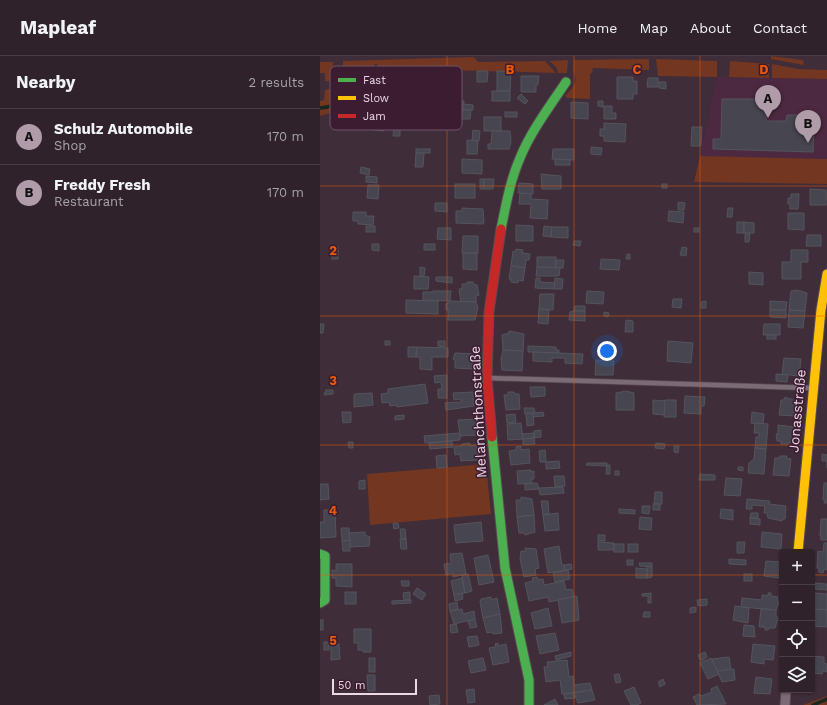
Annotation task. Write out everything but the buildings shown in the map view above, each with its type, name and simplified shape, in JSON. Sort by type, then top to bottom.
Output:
[{"type":"street","name":"Melanchthonstraße","points":[[529,705],[529,680],[505,568],[501,541],[487,378],[492,286],[506,202],[520,158],[531,136],[566,82]]},
{"type":"street","name":"Jonasstraße","points":[[798,549],[821,310],[827,274]]},
{"type":"street","points":[[320,554],[325,556],[325,600],[320,603]]},
{"type":"street","points":[[784,705],[786,693]]},
{"type":"lane","points":[[487,378],[813,388]]},
{"type":"shaded area","points":[[771,56],[803,60],[804,65],[771,59]]},
{"type":"shaded area","points":[[474,57],[478,62],[545,61],[556,73],[462,70],[462,66],[343,66],[343,61]]},
{"type":"shaded area","points":[[649,59],[649,70],[593,68],[592,73],[590,74],[590,99],[567,98],[565,96],[571,90],[576,81],[573,66],[574,60]]},
{"type":"shaded area","points":[[656,59],[717,61],[717,77],[658,76]]},
{"type":"shaded area","points":[[568,60],[567,73],[558,73],[556,67],[549,61]]},
{"type":"shaded area","points":[[730,61],[769,64],[769,78],[729,77]]},
{"type":"shaded area","points":[[320,62],[333,62],[333,66],[330,66],[329,81],[325,81],[325,73],[320,73]]},
{"type":"shaded area","points":[[772,64],[798,69],[827,70],[827,79],[772,78]]},
{"type":"shaded area","points":[[717,77],[827,79],[827,159],[700,156]]},
{"type":"shaded area","points":[[330,89],[330,113],[320,116],[320,101],[324,100],[325,90]]},
{"type":"shaded area","points":[[700,156],[827,159],[827,184],[694,182]]},
{"type":"shaded area","points":[[486,464],[491,514],[370,525],[367,474]]},
{"type":"shaded area","points":[[827,696],[827,705],[803,705]]},
{"type":"waterway","points":[[320,108],[330,106]]},
{"type":"waterway","points":[[813,705],[827,699]]},
{"type":"traffic: fast","points":[[501,229],[511,184],[524,148],[547,109],[566,82]]},
{"type":"traffic: fast","points":[[492,437],[505,568],[529,680],[529,705]]},
{"type":"traffic: fast","points":[[320,554],[325,556],[325,600],[320,603]]},
{"type":"traffic: slow","points":[[798,549],[821,310],[827,274]]},
{"type":"traffic: jam","points":[[492,437],[487,378],[489,312],[501,229]]},
{"type":"place","name":"Schulz Automobile","points":[[768,118]]},
{"type":"place","name":"Freddy Fresh","points":[[808,143]]}]
